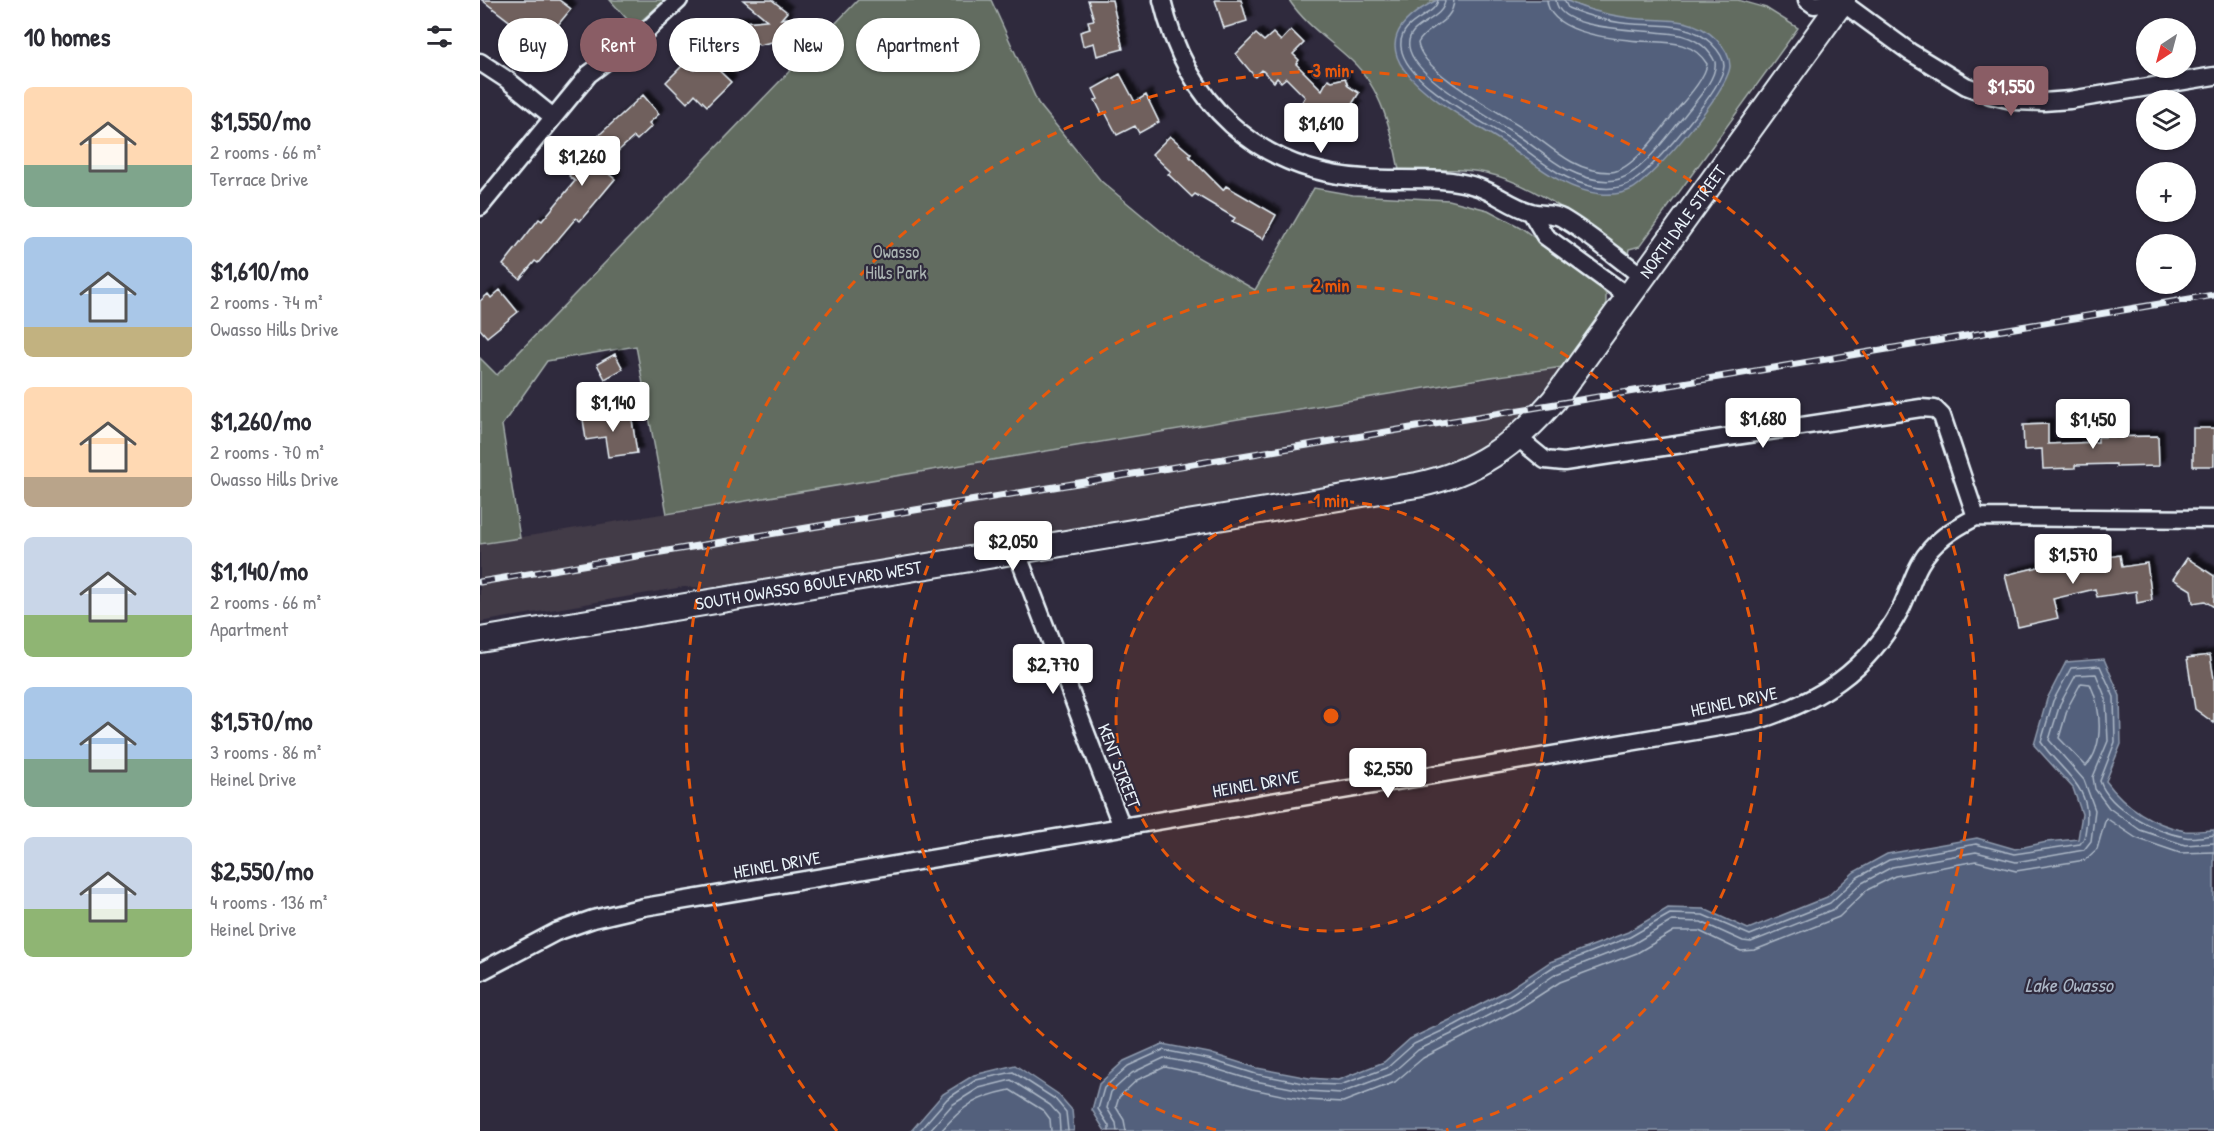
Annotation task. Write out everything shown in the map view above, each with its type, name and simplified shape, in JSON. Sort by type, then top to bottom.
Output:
[{"type":"street","points":[[480,207],[590,74],[645,32],[679,0]]},
{"type":"street","points":[[1162,0],[1176,49],[1190,75],[1207,100],[1227,121],[1253,142],[1282,158],[1310,169],[1339,176],[1448,181],[1478,186],[1531,212],[1560,216],[1643,277]]},
{"type":"street","points":[[1807,0],[1814,5],[1841,1],[1910,52],[1966,86],[2016,101],[2070,100],[2214,76]]},
{"type":"street","name":"NORTH DALE STREET","points":[[1517,437],[1554,400],[1841,1]]},
{"type":"street","points":[[480,62],[506,79],[553,117]]},
{"type":"street","points":[[1531,212],[1545,236],[1629,297]]},
{"type":"street","points":[[1517,437],[1545,460],[1564,462],[1921,408],[1935,409],[1942,416],[1976,517]]},
{"type":"street","name":"SOUTH OWASSO BOULEVARD WEST","points":[[480,640],[1433,481],[1458,474],[1482,463],[1517,437]]},
{"type":"street","name":"HEINEL DRIVE","points":[[480,972],[556,932],[593,919],[644,907],[1755,721],[1787,711],[1814,699],[1842,681],[1864,661],[1885,635],[1921,563],[1935,544],[1951,530],[1976,517],[2214,519]]},
{"type":"street","name":"KENT STREET","points":[[1016,550],[1122,827]]},
{"type":"shaded area","points":[[1563,367],[1515,422],[1487,446],[1449,465],[1416,473],[724,588],[683,587],[480,622],[480,544]]},
{"type":"green space","points":[[610,0],[665,0],[644,18],[626,18]]},
{"type":"green space","name":"Owasso Hills Park","points":[[858,0],[991,0],[1038,103],[1101,181],[1180,247],[1255,290],[1314,188],[1353,195],[1449,200],[1488,210],[1520,227],[1599,285],[1606,294],[1606,305],[1563,367],[667,514],[636,346],[547,361],[502,425],[520,538],[480,544],[480,358],[497,375],[789,72],[844,72],[844,18],[841,18]]},
{"type":"green space","points":[[1289,0],[1738,0],[1766,8],[1798,28],[1640,246],[1629,249],[1628,255],[1543,196],[1506,179],[1465,170],[1399,170],[1389,126],[1371,84],[1352,61],[1311,25]]},
{"type":"water","points":[[1437,0],[1564,0],[1613,15],[1685,22],[1706,31],[1716,39],[1726,51],[1730,66],[1726,78],[1704,113],[1672,152],[1642,182],[1632,189],[1617,194],[1586,191],[1559,180],[1453,111],[1410,77],[1398,58],[1396,39],[1408,19]]},
{"type":"water","name":"Lake Owasso","points":[[2104,659],[2120,696],[2121,744],[2106,781],[2131,807],[2162,824],[2185,831],[2214,830],[2214,1131],[1105,1131],[1092,1110],[1099,1084],[1124,1061],[1162,1044],[1209,1053],[1257,1068],[1309,1078],[1338,1080],[1384,1062],[1410,1039],[1508,990],[1550,962],[1628,932],[1668,908],[1704,909],[1748,929],[1827,897],[1854,872],[1887,854],[1977,838],[2015,849],[2047,842],[2078,839],[2082,814],[2073,788],[2034,745],[2047,699],[2066,662]]},
{"type":"water","points":[[1015,1065],[1058,1094],[1072,1110],[1074,1131],[911,1131],[943,1094],[974,1075]]},
{"type":"building","points":[[482,0],[559,0],[571,9],[564,18],[505,18]]},
{"type":"building","points":[[743,0],[772,0],[787,12],[782,18],[772,18],[772,42],[760,45],[760,21],[767,20]]},
{"type":"building","points":[[1088,0],[1112,0],[1123,49],[1097,56],[1094,43],[1083,46],[1080,32],[1090,29],[1088,21],[1094,20]]},
{"type":"building","points":[[1215,0],[1241,0],[1247,21],[1224,28]]},
{"type":"building","points":[[1291,30],[1304,43],[1293,54],[1299,60],[1296,64],[1322,90],[1328,79],[1332,81],[1345,78],[1348,86],[1359,93],[1352,104],[1356,107],[1344,127],[1329,118],[1325,125],[1298,109],[1305,97],[1286,78],[1281,82],[1277,78],[1274,82],[1262,70],[1255,77],[1236,54],[1256,34],[1264,41],[1273,33],[1281,41]]},
{"type":"building","points":[[676,72],[720,72],[731,82],[707,106],[695,94],[687,103],[666,82]]},
{"type":"building","points":[[1120,74],[1135,102],[1146,95],[1159,122],[1139,133],[1135,126],[1117,135],[1105,112],[1102,114],[1095,100],[1098,99],[1093,89]]},
{"type":"building","points":[[643,95],[659,114],[649,123],[652,126],[637,140],[634,137],[600,167],[615,179],[580,221],[576,218],[538,263],[535,261],[520,279],[503,265],[539,219],[542,221],[575,181],[569,176],[600,139],[598,136]]},
{"type":"building","points":[[1170,136],[1191,154],[1189,156],[1223,190],[1226,186],[1276,215],[1263,239],[1232,222],[1235,218],[1195,194],[1192,197],[1168,174],[1171,172],[1152,154]]},
{"type":"building","points":[[500,290],[518,312],[487,337],[480,329],[480,301],[488,294],[491,298]]},
{"type":"building","points":[[615,354],[623,369],[605,379],[597,364]]},
{"type":"building","points":[[631,413],[637,453],[608,457],[605,437],[586,440],[583,419]]},
{"type":"building","points":[[2048,424],[2048,444],[2098,442],[2098,437],[2158,436],[2159,466],[2075,465],[2075,468],[2043,469],[2042,449],[2024,450],[2023,425]]},
{"type":"building","points":[[2193,428],[2214,428],[2214,466],[2193,466]]},
{"type":"building","points":[[2120,555],[2122,567],[2147,563],[2152,600],[2137,603],[2136,591],[2097,597],[2095,589],[2053,599],[2058,618],[2018,627],[2005,575],[2068,560],[2069,563]]},
{"type":"building","points":[[2187,558],[2214,576],[2214,607],[2205,601],[2193,603],[2191,590],[2173,579]]},
{"type":"building","points":[[2210,655],[2214,679],[2214,723],[2195,709],[2187,658]]},
{"type":"railway","points":[[480,582],[2214,295]]}]
